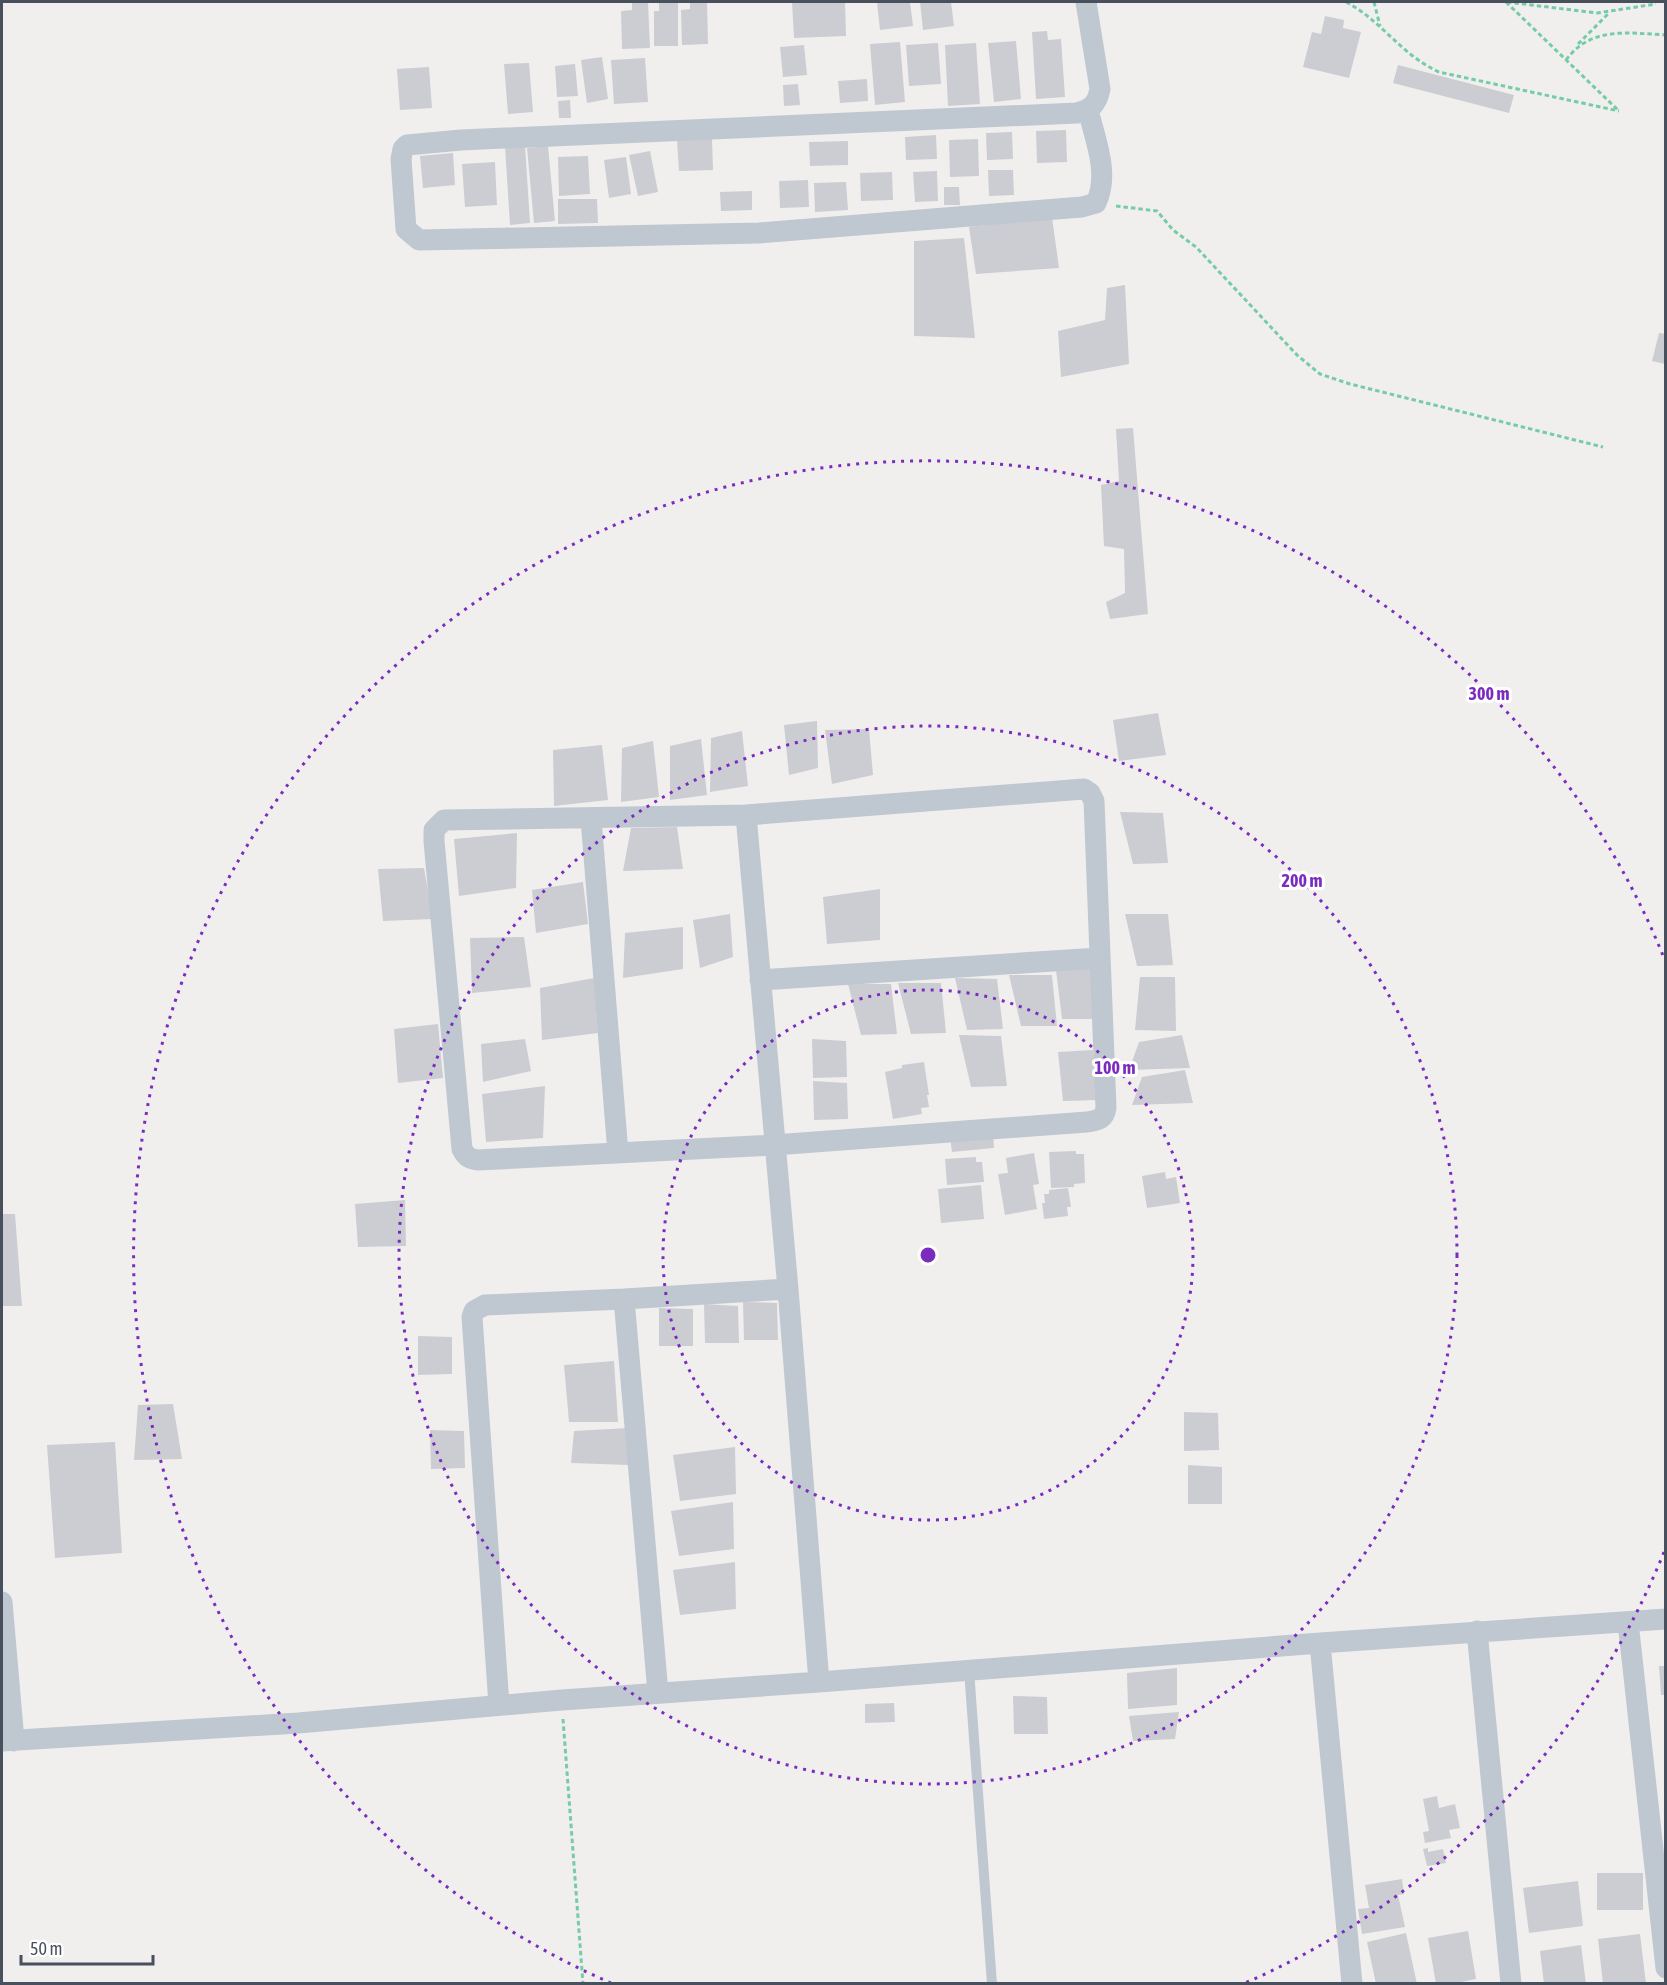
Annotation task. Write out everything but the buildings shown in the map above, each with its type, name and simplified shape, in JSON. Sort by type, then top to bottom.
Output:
[{"type":"street","points":[[1086,2],[1100,89],[1098,102],[1088,110],[407,145],[403,149],[401,159],[406,229],[419,240],[759,233],[1082,207],[1096,203],[1102,186],[1102,168],[1088,110]]},
{"type":"street","points":[[1084,789],[1090,793],[1094,801],[1105,1115],[1087,1122],[774,1145],[470,1159],[462,1149],[434,830],[444,820],[455,819],[591,819],[746,815],[1084,789]]},
{"type":"street","points":[[746,815],[788,1290],[819,1682]]},
{"type":"street","points":[[591,819],[618,1153]]},
{"type":"street","points":[[760,980],[1099,958]]},
{"type":"street","points":[[499,1705],[472,1317],[474,1311],[485,1305],[788,1290]]},
{"type":"street","points":[[624,1299],[658,1693]]},
{"type":"street","points":[[2,1602],[8,1741],[297,1723],[562,1700],[1476,1631],[1665,1619]]},
{"type":"street","points":[[1628,1622],[1665,1968]]},
{"type":"street","points":[[1476,1631],[1511,1983]]},
{"type":"street","points":[[1320,1643],[1352,1983]]},
{"type":"lane","points":[[969,1670],[992,1983]]},
{"type":"path","points":[[1346,2],[1363,12],[1419,61],[1439,72],[1619,111],[1506,2]]},
{"type":"path","points":[[1374,2],[1380,28]]},
{"type":"path","points":[[1506,2],[1585,12],[1611,12],[1656,4]]},
{"type":"path","points":[[1566,60],[1611,12]]},
{"type":"path","points":[[1574,49],[1588,39],[1611,33],[1665,35]]},
{"type":"path","points":[[1096,203],[1157,211],[1173,230],[1196,247],[1297,355],[1320,374],[1350,384],[1603,447]]},
{"type":"path","points":[[562,1700],[583,1983]]}]
